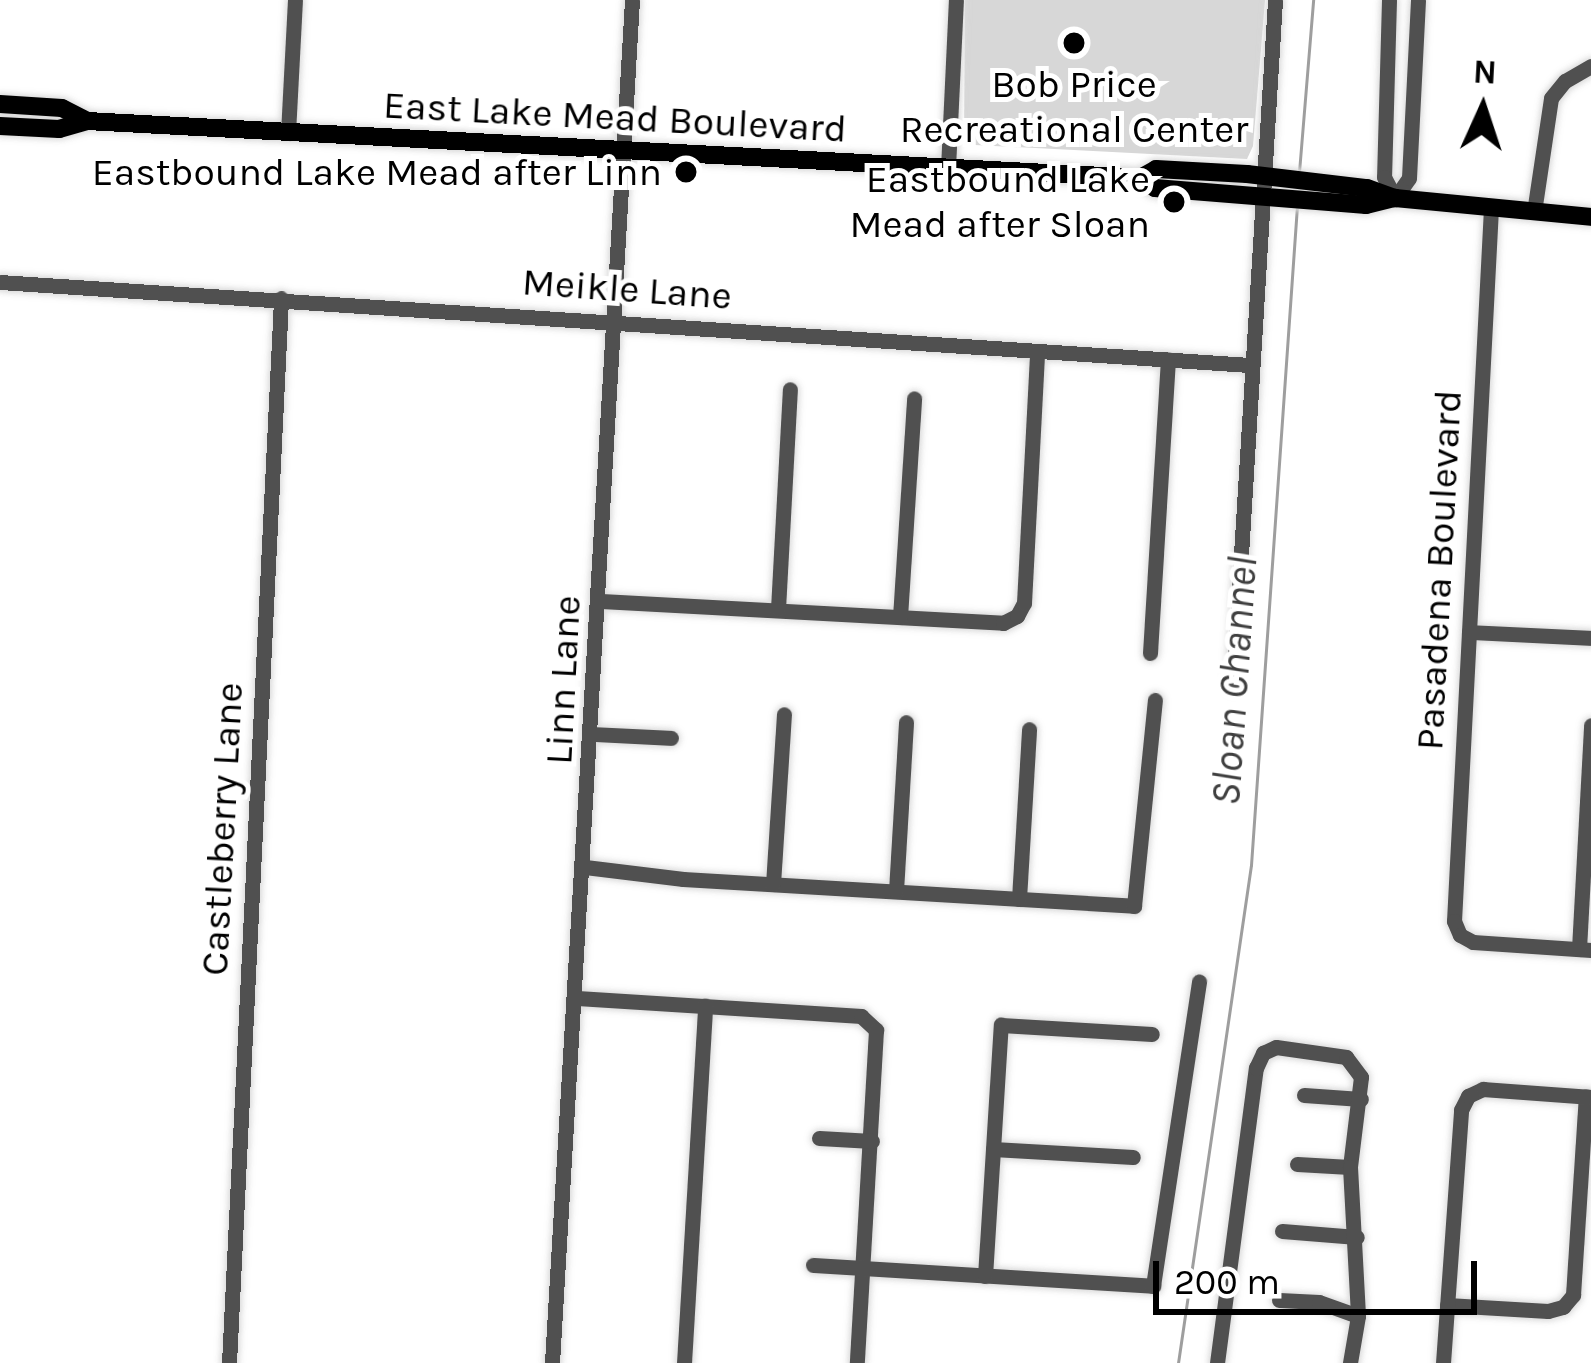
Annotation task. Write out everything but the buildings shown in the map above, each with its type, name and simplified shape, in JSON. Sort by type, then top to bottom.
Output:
[{"type":"main road","name":"East Lake Mead Boulevard","points":[[0,104],[62,108],[87,121]]},
{"type":"main road","name":"East Lake Mead Boulevard","points":[[0,126],[59,129],[87,121],[1140,178],[1155,188],[1271,186],[1320,192],[1367,188],[1395,198],[1591,217]]},
{"type":"street","points":[[288,133],[295,0]]},
{"type":"street","name":"Linn Lane","points":[[552,1363],[601,601],[632,0]]},
{"type":"street","points":[[947,168],[956,0]]},
{"type":"street","points":[[1232,685],[1250,364],[1271,186],[1275,0]]},
{"type":"street","points":[[1389,0],[1384,177],[1395,198],[1409,178],[1418,0]]},
{"type":"street","points":[[1534,212],[1551,98],[1565,81],[1591,66]]},
{"type":"street","name":"Pasadena Boulevard","points":[[1491,208],[1454,921],[1460,935],[1473,942],[1585,950]]},
{"type":"street","name":"Meikle Lane","points":[[0,282],[1250,364]]},
{"type":"street","name":"Castleberry Lane","points":[[229,1363],[281,298]]},
{"type":"street","points":[[601,601],[1003,623],[1017,616],[1024,603],[1037,351]]},
{"type":"street","points":[[1150,653],[1168,360]]},
{"type":"street","points":[[778,609],[790,388]]},
{"type":"street","points":[[900,616],[914,398]]},
{"type":"street","points":[[1469,632],[1591,638]]},
{"type":"street","points":[[585,867],[773,884],[1134,906],[1155,700]]},
{"type":"street","points":[[773,884],[784,714]]},
{"type":"street","points":[[896,892],[906,722]]},
{"type":"street","points":[[1585,950],[1591,725]]},
{"type":"street","points":[[1019,899],[1029,729]]},
{"type":"street","points":[[593,734],[671,738]]},
{"type":"street","points":[[813,1265],[1153,1286],[1199,981]]},
{"type":"street","points":[[577,998],[861,1016],[872,1024],[878,1039],[857,1363]]},
{"type":"street","points":[[684,1363],[705,1006]]},
{"type":"street","points":[[985,1276],[1001,1025],[1152,1034]]},
{"type":"street","points":[[1217,1363],[1256,1068],[1268,1049],[1323,1052],[1346,1057],[1356,1066],[1361,1099],[1350,1167],[1358,1237],[1358,1316],[1349,1363]]},
{"type":"street","points":[[1443,1363],[1447,1305],[1461,1110],[1468,1096],[1483,1089],[1588,1096],[1573,1295],[1563,1307],[1548,1311],[1447,1305]]},
{"type":"street","points":[[1304,1095],[1361,1099]]},
{"type":"street","points":[[819,1138],[872,1141]]},
{"type":"street","points":[[993,1149],[1133,1157]]},
{"type":"street","points":[[1297,1164],[1350,1167]]},
{"type":"street","points":[[1282,1232],[1358,1237]]},
{"type":"street","points":[[1279,1300],[1319,1302],[1358,1316]]},
{"type":"shaded area","points":[[965,0],[1265,0],[1253,146],[1247,159],[975,145],[964,140]]},
{"type":"waterway","name":"Sloan Channel","points":[[1299,172],[1313,0]]},
{"type":"waterway","name":"Sloan Channel","points":[[1178,1363],[1251,865],[1297,205]]},
{"type":"place","name":"Bob Price Recreational Center","points":[[1074,43]]},
{"type":"place","name":"Eastbound Lake Mead after Linn","points":[[686,172]]},
{"type":"place","name":"Eastbound Lake Mead after Sloan","points":[[1174,202]]}]
